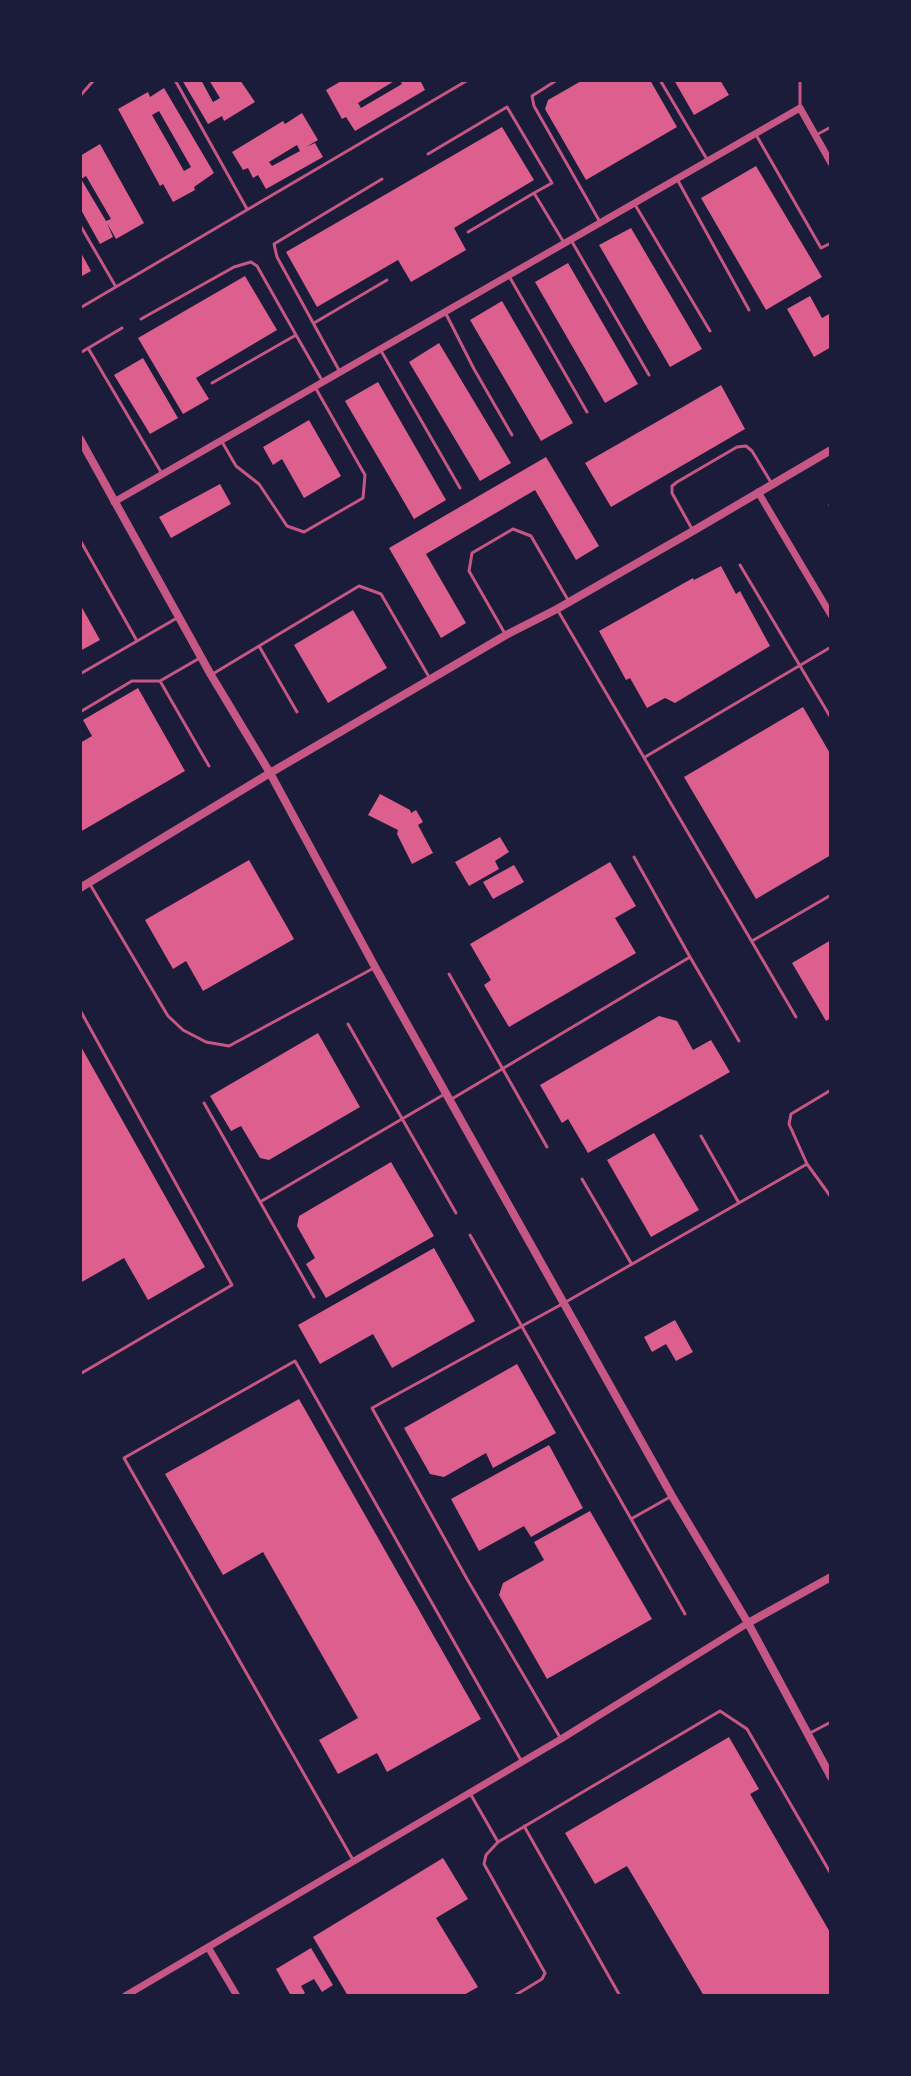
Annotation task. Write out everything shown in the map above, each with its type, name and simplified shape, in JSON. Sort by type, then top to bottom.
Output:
[{"type":"street","points":[[114,502],[800,108],[831,163]]},
{"type":"street","points":[[80,439],[211,675],[270,773],[375,967],[672,1496],[748,1623],[831,1777]]},
{"type":"street","points":[[83,886],[506,635],[557,609],[831,450]]},
{"type":"street","points":[[758,492],[831,615]]},
{"type":"street","points":[[125,1996],[561,1739],[748,1623],[831,1577]]},
{"type":"street","points":[[208,1947],[237,1996]]},
{"type":"lane","points":[[80,96],[94,80]]},
{"type":"lane","points":[[175,80],[248,210]]},
{"type":"lane","points":[[80,308],[468,80]]},
{"type":"lane","points":[[557,80],[532,96],[534,106],[600,222]]},
{"type":"lane","points":[[660,80],[708,161]]},
{"type":"lane","points":[[800,80],[800,108]]},
{"type":"lane","points":[[428,154],[507,107],[552,183],[468,232]]},
{"type":"lane","points":[[815,135],[831,127]]},
{"type":"lane","points":[[755,133],[821,248],[831,243]]},
{"type":"lane","points":[[340,372],[277,257],[274,244],[382,179]]},
{"type":"lane","points":[[677,179],[749,310]]},
{"type":"lane","points":[[534,193],[568,242],[649,375]]},
{"type":"lane","points":[[634,203],[710,331]]},
{"type":"lane","points":[[80,225],[116,287]]},
{"type":"lane","points":[[141,319],[234,267],[251,262],[257,266],[296,335],[365,475],[363,498],[304,532],[287,526],[259,484],[236,466],[221,440]]},
{"type":"lane","points":[[509,276],[587,412]]},
{"type":"lane","points":[[314,323],[387,280]]},
{"type":"lane","points":[[445,312],[512,435]]},
{"type":"lane","points":[[80,353],[122,328]]},
{"type":"lane","points":[[212,383],[296,335]]},
{"type":"lane","points":[[88,348],[163,474]]},
{"type":"lane","points":[[380,349],[460,488]]},
{"type":"lane","points":[[693,531],[672,493],[672,486],[677,482],[742,445],[752,451],[772,484]]},
{"type":"lane","points":[[506,635],[469,571],[472,553],[513,529],[531,536],[569,602]]},
{"type":"lane","points":[[80,540],[137,641]]},
{"type":"lane","points":[[740,565],[831,718]]},
{"type":"lane","points":[[211,675],[359,586],[381,594],[431,680]]},
{"type":"lane","points":[[557,609],[796,1017]]},
{"type":"lane","points":[[80,674],[179,617]]},
{"type":"lane","points":[[259,646],[297,712]]},
{"type":"lane","points":[[644,758],[831,647]]},
{"type":"lane","points":[[80,712],[132,681],[160,681],[201,657]]},
{"type":"lane","points":[[160,681],[209,766]]},
{"type":"lane","points":[[634,857],[739,1041]]},
{"type":"lane","points":[[83,886],[168,1016],[183,1030],[206,1042],[229,1046],[375,967]]},
{"type":"lane","points":[[752,941],[831,895]]},
{"type":"lane","points":[[260,1202],[402,1119],[504,1068],[690,957]]},
{"type":"lane","points":[[449,974],[547,1147]]},
{"type":"lane","points":[[80,1010],[232,1285],[80,1374]]},
{"type":"lane","points":[[348,1024],[456,1213]]},
{"type":"lane","points":[[831,1090],[791,1114],[789,1124],[807,1164],[831,1197]]},
{"type":"lane","points":[[204,1103],[314,1297]]},
{"type":"lane","points":[[701,1136],[739,1203]]},
{"type":"lane","points":[[561,1739],[372,1408],[807,1164]]},
{"type":"lane","points":[[582,1179],[631,1263]]},
{"type":"lane","points":[[470,1235],[685,1614]]},
{"type":"lane","points":[[354,1861],[124,1458],[295,1361],[522,1762]]},
{"type":"lane","points":[[631,1519],[672,1496]]},
{"type":"lane","points":[[514,1996],[542,1979],[545,1973],[484,1864],[486,1855],[498,1842],[720,1711],[747,1729],[831,1874]]},
{"type":"lane","points":[[807,1735],[831,1722]]},
{"type":"lane","points":[[470,1793],[498,1842]]},
{"type":"lane","points":[[524,1826],[620,1996]]},
{"type":"building","points":[[182,80],[201,80],[213,102],[220,98],[209,80],[240,80],[255,102],[224,121],[222,116],[208,124]]},
{"type":"building","points":[[343,80],[396,80],[358,103],[361,108],[402,84],[400,80],[420,80],[425,90],[355,131],[346,117],[342,119],[326,90]]},
{"type":"building","points":[[583,80],[650,80],[677,127],[586,180],[545,109],[548,100]]},
{"type":"building","points":[[674,80],[720,80],[729,95],[694,115]]},
{"type":"building","points":[[164,88],[214,173],[194,187],[195,190],[173,202],[163,184],[160,186],[118,109],[148,92],[150,97]],"holes":[[[159,111],[191,167],[184,171],[152,115]]]},
{"type":"building","points":[[302,113],[318,140],[306,147],[315,143],[323,157],[266,189],[258,175],[253,178],[248,168],[243,170],[232,152],[283,121],[285,124]],"holes":[[[297,145],[300,151],[272,166],[269,162]]]},
{"type":"building","points":[[502,127],[534,180],[454,228],[466,250],[411,282],[398,260],[317,307],[286,252]]},
{"type":"building","points":[[100,144],[144,223],[116,239],[107,223],[113,237],[100,244],[80,208],[80,156]],"holes":[[[86,176],[111,219],[106,221],[81,179]]]},
{"type":"building","points":[[756,166],[822,277],[766,310],[701,198]]},
{"type":"building","points":[[631,228],[702,349],[670,367],[599,245]]},
{"type":"building","points":[[80,251],[91,271],[80,277]]},
{"type":"building","points":[[568,263],[638,384],[605,403],[535,282]]},
{"type":"building","points":[[245,276],[277,330],[196,378],[209,399],[183,414],[138,338]]},
{"type":"building","points":[[810,296],[822,318],[831,313],[831,347],[814,357],[787,309]]},
{"type":"building","points":[[502,301],[573,423],[541,441],[470,320]]},
{"type":"building","points":[[439,343],[511,463],[480,481],[409,362]]},
{"type":"building","points":[[143,358],[178,418],[150,434],[114,375]]},
{"type":"building","points":[[378,382],[446,500],[414,519],[345,401]]},
{"type":"building","points":[[721,385],[745,429],[611,507],[585,463]]},
{"type":"building","points":[[309,420],[341,476],[304,498],[282,459],[273,465],[263,447]]},
{"type":"building","points":[[546,457],[599,546],[576,560],[535,490],[426,554],[466,623],[441,638],[389,548]]},
{"type":"building","points":[[220,484],[231,504],[171,538],[159,517]]},
{"type":"building","points":[[721,566],[736,594],[740,591],[770,646],[675,703],[665,698],[647,708],[630,678],[626,680],[599,631],[693,578]]},
{"type":"building","points":[[80,604],[100,640],[80,651]]},
{"type":"building","points":[[353,610],[387,668],[328,703],[294,645]]},
{"type":"building","points":[[138,688],[185,771],[80,832],[80,743],[92,736],[83,720]]},
{"type":"building","points":[[803,707],[831,755],[831,855],[756,899],[684,777]]},
{"type":"building","points":[[380,794],[411,813],[416,810],[423,822],[418,825],[433,853],[412,864],[397,834],[398,830],[368,815]]},
{"type":"building","points":[[500,837],[509,852],[495,861],[499,869],[469,886],[455,862]]},
{"type":"building","points":[[249,860],[294,939],[203,991],[186,961],[173,969],[145,920]]},
{"type":"building","points":[[610,862],[636,906],[615,918],[636,953],[509,1027],[484,985],[491,980],[470,944]]},
{"type":"building","points":[[514,865],[524,882],[493,899],[483,882]]},
{"type":"building","points":[[831,940],[831,1018],[826,1021],[792,963]]},
{"type":"building","points":[[659,1016],[677,1021],[693,1050],[711,1040],[730,1072],[588,1153],[568,1119],[562,1123],[540,1085]]},
{"type":"building","points":[[318,1033],[360,1107],[269,1160],[260,1158],[241,1126],[231,1131],[210,1096]]},
{"type":"building","points":[[80,1045],[205,1267],[148,1300],[124,1258],[80,1283]]},
{"type":"building","points":[[654,1133],[699,1210],[651,1237],[607,1160]]},
{"type":"building","points":[[391,1162],[434,1236],[326,1298],[306,1264],[315,1258],[297,1226],[299,1216]]},
{"type":"building","points":[[434,1248],[475,1321],[392,1368],[373,1334],[320,1364],[298,1325]]},
{"type":"building","points":[[675,1320],[693,1352],[676,1361],[666,1344],[652,1352],[644,1337]]},
{"type":"building","points":[[517,1364],[556,1433],[493,1468],[486,1453],[444,1477],[430,1474],[404,1428]]},
{"type":"building","points":[[299,1399],[481,1719],[387,1772],[377,1753],[338,1774],[319,1740],[358,1718],[263,1552],[223,1575],[165,1474]]},
{"type":"building","points":[[549,1445],[583,1508],[531,1537],[524,1526],[479,1551],[451,1499]]},
{"type":"building","points":[[590,1511],[652,1619],[547,1679],[499,1595],[503,1583],[544,1560],[534,1542]]},
{"type":"building","points":[[729,1737],[759,1789],[750,1794],[831,1934],[831,1996],[704,1996],[627,1866],[595,1884],[565,1833]]},
{"type":"building","points":[[443,1858],[468,1899],[436,1918],[478,1987],[462,1996],[348,1996],[313,1937]]},
{"type":"building","points":[[311,1948],[333,1985],[322,1992],[314,1979],[301,1986],[305,1993],[301,1996],[291,1996],[276,1969]]}]
